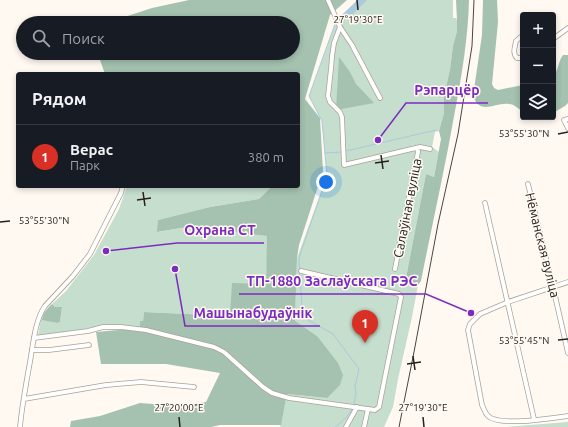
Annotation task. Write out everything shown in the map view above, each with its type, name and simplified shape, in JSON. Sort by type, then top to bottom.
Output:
[{"type":"street","points":[[328,0],[340,27],[352,45],[380,98]]},
{"type":"street","points":[[340,27],[334,44],[328,96],[330,102],[340,112],[342,117],[344,165],[417,148],[423,147],[430,149]]},
{"type":"street","points":[[556,36],[568,28]]},
{"type":"street","points":[[520,38],[516,41],[514,53],[517,58],[520,58]]},
{"type":"street","points":[[566,119],[568,128]]},
{"type":"street","name":"Салаўіная вуліца","points":[[395,269],[418,152],[417,148]]},
{"type":"street","name":"Нёманская вуліца","points":[[528,184],[568,353]]},
{"type":"street","points":[[20,427],[34,338],[41,311],[73,276],[90,254],[122,188]]},
{"type":"street","points":[[485,203],[534,420]]},
{"type":"street","points":[[34,338],[88,331],[103,327],[121,327],[146,330],[214,347],[224,352],[263,387],[272,393],[289,398],[375,410],[379,407],[398,317],[401,297],[400,294],[301,271]]},
{"type":"street","points":[[568,282],[508,302],[480,314],[470,324],[468,330],[482,405],[484,412],[488,416],[493,419],[510,422],[568,416]]},
{"type":"street","points":[[32,350],[49,350],[89,345]]},
{"type":"street","points":[[24,399],[106,385],[141,382],[194,387]]},
{"type":"street","points":[[346,427],[357,407]]},
{"type":"street","points":[[364,427],[368,409]]},
{"type":"green space","points":[[189,0],[347,0],[330,15],[305,99],[320,118],[323,171],[299,245],[297,258],[295,321],[317,336],[338,363],[343,375],[340,385],[327,398],[287,394],[281,425],[220,425],[211,427],[70,427],[71,421],[100,416],[140,403],[179,406],[206,402],[220,373],[166,364],[101,364],[96,332],[140,328],[140,321],[143,321],[144,312],[230,316],[232,283],[266,284],[267,236],[187,227],[157,232],[158,220],[210,207],[259,199],[270,188],[300,188],[300,72],[104,72],[100,60],[300,60],[300,16],[127,16],[152,8]]},
{"type":"green space","points":[[357,0],[453,0],[453,18],[456,18],[457,20],[457,31],[444,97],[444,113],[439,131],[435,132],[432,147],[439,152],[434,177],[426,174],[405,283],[418,285],[393,407],[384,427],[280,427],[287,394],[327,398],[317,336],[295,322],[297,258],[327,176],[322,121],[309,96],[335,24]]},
{"type":"green space","points":[[456,0],[469,0],[466,42],[458,97],[421,281],[418,285],[405,283],[426,174],[434,177],[441,139],[439,131],[444,113],[444,97],[457,31]]},
{"type":"green space","points":[[483,0],[497,0],[498,22],[492,84],[494,88],[498,90],[520,86],[520,110],[511,104],[484,107],[476,102],[473,96],[482,35]]},
{"type":"green space","points":[[563,55],[568,55],[568,103],[556,111],[556,71]]},
{"type":"green space","points":[[339,57],[350,72],[356,84],[374,103],[336,110]]},
{"type":"green space","points":[[126,188],[270,188],[259,199],[210,207],[158,220],[158,232],[187,227],[268,236],[266,284],[230,316],[144,312],[143,321],[140,321],[140,328],[120,325],[104,325],[38,336],[41,319],[57,323],[60,322],[62,307],[55,307],[52,304],[66,291],[94,255],[119,209]]},
{"type":"green space","points":[[52,304],[55,307],[62,307],[60,322],[57,323],[42,320],[44,313]]},
{"type":"green space","points":[[568,422],[568,427],[506,427]]},
{"type":"water","points":[[358,0],[367,0],[353,14],[342,15]]},
{"type":"waterway","points":[[339,19],[342,15]]},
{"type":"waterway","points":[[335,24],[309,96],[322,121],[327,176],[299,261],[303,312],[308,320],[333,334],[359,369],[355,386],[356,393],[354,404]]},
{"type":"waterway","points":[[346,151],[436,130]]},
{"type":"waterway","points":[[325,153],[341,152]]},
{"type":"waterway","points":[[335,427],[345,419],[352,409]]},
{"type":"railway","points":[[399,427],[438,224],[458,134],[472,46],[474,0]]},
{"type":"place","name":"Рэпарцёр","points":[[378,140]]},
{"type":"place","name":"Охрана СТ","points":[[106,251]]},
{"type":"place","name":"Машынабудаўнік","points":[[175,269]]},
{"type":"place","name":"ТП-1880 Заслаўскага РЭС","points":[[471,313]]},
{"type":"place","name":"Верас","points":[[365,343]]}]
